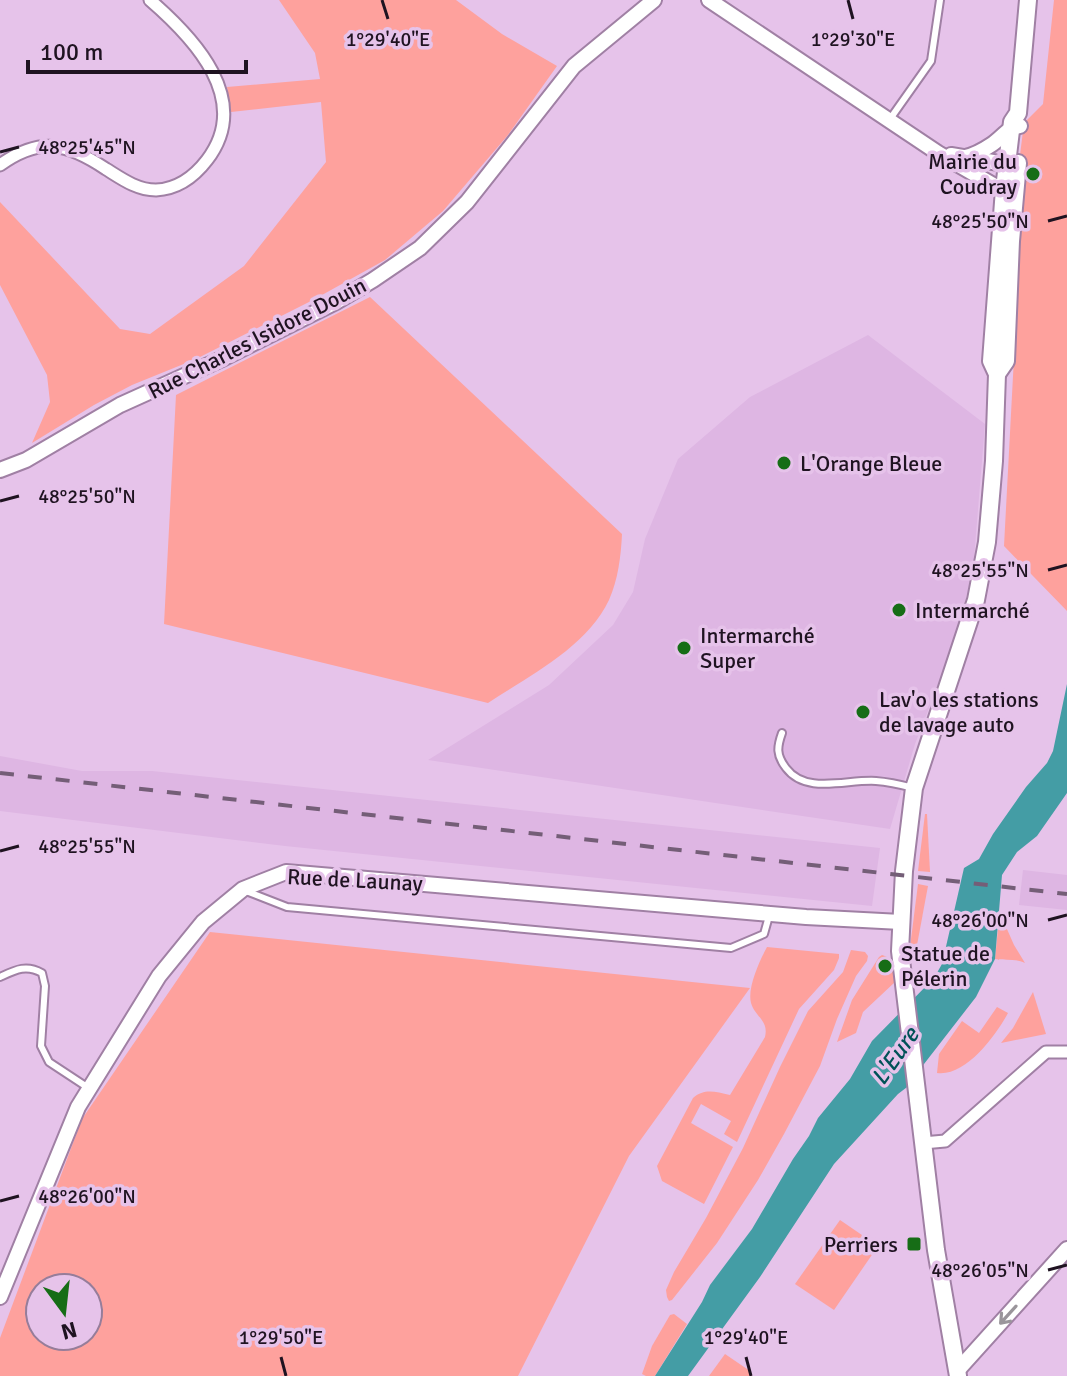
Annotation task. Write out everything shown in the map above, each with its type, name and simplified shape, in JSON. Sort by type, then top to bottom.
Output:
[{"type":"main road","points":[[958,1374],[936,1250],[905,1000],[900,951],[901,922],[914,788],[976,600],[987,542],[997,374],[991,361],[1028,0]]},
{"type":"street","points":[[0,165],[17,153],[35,147],[61,147],[79,153],[129,184],[154,190],[176,187],[197,173],[222,132],[223,106],[217,80],[180,26],[150,0]]},
{"type":"street","name":"Rue Charles Isidore Douin","points":[[0,470],[26,460],[120,405],[336,302],[420,248],[467,202],[574,66],[654,0]]},
{"type":"street","points":[[709,0],[938,153],[995,186],[1012,177]]},
{"type":"street","points":[[960,157],[976,155],[1016,123]]},
{"type":"street","points":[[938,153],[960,157],[1012,177]]},
{"type":"street","name":"Rue de Launay","points":[[0,1297],[78,1107],[159,976],[203,922],[243,889],[286,872],[901,922]]},
{"type":"street","points":[[923,1143],[945,1141],[1046,1052],[1067,1052]]},
{"type":"street","points":[[958,1374],[1067,1249]]},
{"type":"lane","points":[[890,119],[931,61],[940,0]]},
{"type":"lane","points":[[782,733],[777,749],[779,758],[794,777],[808,783],[875,781],[914,788]]},
{"type":"lane","points":[[243,889],[287,907],[731,948],[764,934],[770,913]]},
{"type":"lane","points":[[0,977],[19,968],[34,968],[42,973],[45,986],[41,1046],[49,1062],[90,1089]]},
{"type":"shaded area","points":[[279,0],[456,0],[502,34],[557,66],[508,135],[443,211],[385,260],[196,359],[132,385],[32,443],[50,402],[47,375],[0,285],[0,202],[120,329],[150,334],[244,266],[326,162],[321,102],[231,112],[227,87],[320,79],[315,53]]},
{"type":"shaded area","points":[[1054,0],[1067,0],[1067,611],[1004,546],[1019,263],[1007,259],[1024,123],[1043,104]]},
{"type":"shaded area","points":[[370,297],[622,534],[615,584],[599,617],[556,659],[488,703],[164,624],[176,395]]},
{"type":"shaded area","points":[[868,335],[985,424],[973,571],[953,647],[915,744],[890,829],[428,760],[549,685],[613,625],[633,592],[645,539],[678,459],[750,397]]},
{"type":"shaded area","points":[[0,756],[82,771],[152,771],[880,848],[872,906],[285,846],[0,811]]},
{"type":"shaded area","points":[[927,814],[930,872],[918,871]]},
{"type":"shaded area","points":[[1023,870],[1067,875],[1067,910],[1019,905]]},
{"type":"shaded area","points":[[918,884],[928,886],[917,945],[910,947]]},
{"type":"shaded area","points":[[999,919],[1003,920],[1025,963],[995,959]]},
{"type":"shaded area","points":[[210,932],[750,988],[629,1156],[518,1376],[0,1376],[0,1338],[24,1274],[24,1352],[104,1352],[104,1272],[25,1272],[82,1119]]},
{"type":"shaded area","points":[[767,947],[839,954],[839,958],[834,970],[799,1009],[737,1142],[724,1134],[731,1121],[701,1104],[691,1123],[733,1147],[704,1204],[662,1181],[657,1166],[693,1098],[706,1092],[730,1095],[765,1037],[765,1026],[750,997],[755,974]]},
{"type":"shaded area","points":[[851,950],[865,952],[867,961],[856,976],[820,1066],[758,1180],[717,1243],[669,1301],[666,1290],[674,1272],[743,1148],[808,1011],[843,972]]},
{"type":"shaded area","points":[[882,955],[892,962],[895,982],[863,1012],[856,1033],[837,1042],[852,1000]]},
{"type":"shaded area","points":[[1033,992],[1046,1034],[1001,1043],[1013,1028]]},
{"type":"shaded area","points":[[997,1007],[1008,1013],[979,1053],[959,1068],[937,1073],[939,1054],[962,1021],[979,1033]]},
{"type":"shaded area","points":[[840,1220],[878,1246],[834,1310],[795,1284]]},
{"type":"shaded area","points":[[674,1314],[687,1324],[655,1376],[646,1376],[642,1374],[652,1346],[670,1315]]},
{"type":"shaded area","points":[[725,1354],[750,1371],[752,1376],[709,1376]]},
{"type":"water","name":"L'Eure","points":[[1067,684],[1067,793],[1037,836],[1017,852],[1002,875],[995,959],[976,997],[924,1064],[915,1081],[898,1094],[834,1164],[760,1277],[688,1376],[655,1376],[710,1285],[752,1229],[818,1118],[850,1079],[872,1041],[934,978],[942,964],[964,868],[979,859],[1026,787],[1047,763],[1053,751]]},
{"type":"railway","points":[[0,773],[1067,894]]},
{"type":"place","name":"Mairie du Coudray","points":[[1033,174]]},
{"type":"place","name":"L'Orange Bleue","points":[[784,463]]},
{"type":"place","name":"Intermarché","points":[[899,610]]},
{"type":"place","name":"Intermarché Super","points":[[684,648]]},
{"type":"place","name":"Lav'o les stations de lavage auto","points":[[863,712]]},
{"type":"place","name":"Statue de Pélerin","points":[[885,966]]},
{"type":"place","name":"Perriers","points":[[914,1244]]}]
